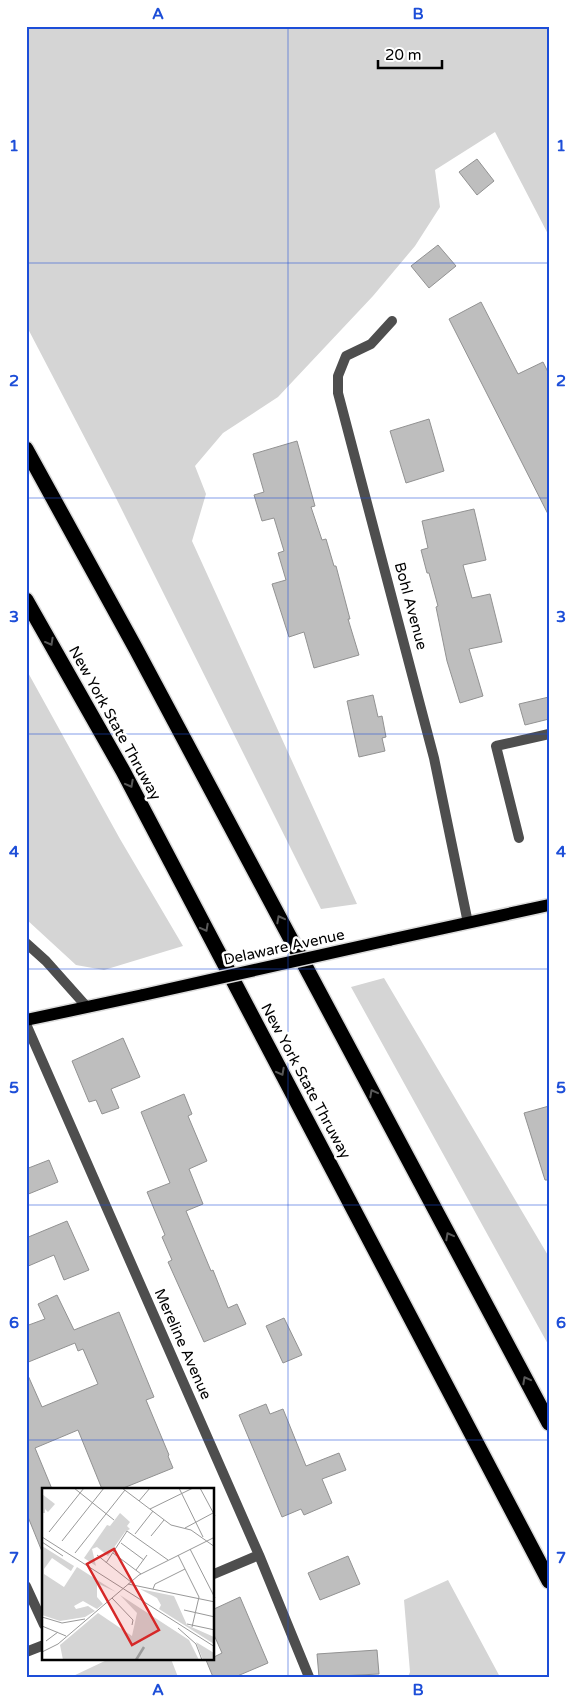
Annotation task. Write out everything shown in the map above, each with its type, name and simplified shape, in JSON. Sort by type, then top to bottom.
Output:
[{"type":"highway","points":[[26,450],[136,649],[549,1423]]},
{"type":"highway","name":"New York State Thruway","points":[[26,600],[123,771],[549,1581]]},
{"type":"main road","name":"Delaware Avenue","points":[[26,1022],[549,905]]},
{"type":"street","name":"Bohl Avenue","points":[[392,321],[371,344],[346,356],[338,376],[338,392],[434,758],[468,923]]},
{"type":"street","points":[[519,838],[496,746],[549,734]]},
{"type":"street","points":[[26,943],[46,961],[87,1007]]},
{"type":"street","name":"Mereline Avenue","points":[[26,1022],[259,1555],[309,1677]]},
{"type":"street","points":[[215,1574],[259,1555]]},
{"type":"street","points":[[26,1586],[42,1621]]},
{"type":"street","points":[[26,1652],[42,1646]]},
{"type":"shaded area","points":[[26,26],[549,26],[549,236],[495,132],[435,170],[440,207],[415,246],[373,296],[278,397],[223,433],[195,466],[206,494],[192,541],[357,904],[321,909],[113,492],[26,325]]},
{"type":"shaded area","points":[[26,669],[120,839],[183,946],[104,970],[76,965],[26,919]]},
{"type":"shaded area","points":[[384,978],[549,1257],[549,1346],[351,987]]},
{"type":"shaded area","points":[[448,1580],[500,1677],[408,1677],[410,1672],[404,1600]]},
{"type":"shaded area","points":[[107,1660],[171,1660],[178,1677],[71,1677]]},
{"type":"building","points":[[477,159],[494,181],[477,195],[459,172]]},
{"type":"building","points":[[438,245],[456,266],[429,288],[411,266]]},
{"type":"building","points":[[481,302],[518,374],[543,362],[549,374],[549,516],[449,319]]},
{"type":"building","points":[[429,419],[444,471],[406,483],[390,431]]},
{"type":"building","points":[[297,441],[315,506],[311,507],[322,540],[326,539],[334,566],[336,566],[350,619],[348,619],[359,655],[314,668],[304,632],[289,637],[272,584],[286,580],[278,553],[284,551],[274,518],[262,521],[254,495],[264,492],[253,454]]},
{"type":"building","points":[[474,509],[486,560],[463,565],[472,598],[490,594],[502,642],[469,649],[483,696],[460,703],[447,661],[436,607],[438,606],[421,550],[428,548],[422,521]]},
{"type":"building","points":[[373,695],[378,717],[382,716],[386,737],[382,738],[385,751],[359,757],[347,701]]},
{"type":"building","points":[[549,697],[549,719],[525,725],[519,704]]},
{"type":"building","points":[[123,1038],[140,1077],[111,1089],[119,1108],[102,1114],[96,1100],[89,1102],[72,1061]]},
{"type":"building","points":[[184,1094],[192,1114],[188,1116],[207,1161],[189,1169],[203,1204],[186,1211],[228,1308],[237,1304],[246,1324],[204,1342],[168,1262],[172,1260],[162,1237],[165,1235],[147,1192],[170,1183],[141,1112]]},
{"type":"building","points":[[549,1106],[549,1180],[545,1180],[524,1113]]},
{"type":"building","points":[[49,1160],[58,1182],[26,1195],[26,1169]]},
{"type":"building","points":[[67,1221],[89,1270],[64,1280],[54,1255],[26,1267],[26,1238]]},
{"type":"building","points":[[57,1295],[74,1330],[119,1312],[154,1397],[146,1400],[173,1468],[123,1488],[102,1488],[78,1430],[35,1448],[52,1488],[42,1488],[42,1552],[26,1512],[26,1371],[42,1407],[98,1384],[83,1349],[78,1351],[75,1343],[26,1363],[26,1326],[45,1319],[38,1304]]},
{"type":"building","points":[[284,1318],[302,1355],[283,1363],[266,1326]]},
{"type":"building","points":[[266,1404],[270,1414],[283,1409],[306,1466],[339,1453],[346,1470],[322,1479],[332,1503],[304,1515],[301,1509],[282,1517],[239,1415]]},
{"type":"building","points":[[348,1556],[360,1584],[320,1600],[308,1573]]},
{"type":"building","points":[[240,1597],[268,1663],[235,1677],[213,1677],[206,1660],[215,1660],[215,1656],[222,1653],[215,1637],[215,1609]]},
{"type":"building","points":[[377,1650],[379,1674],[319,1677],[317,1654]]}]
